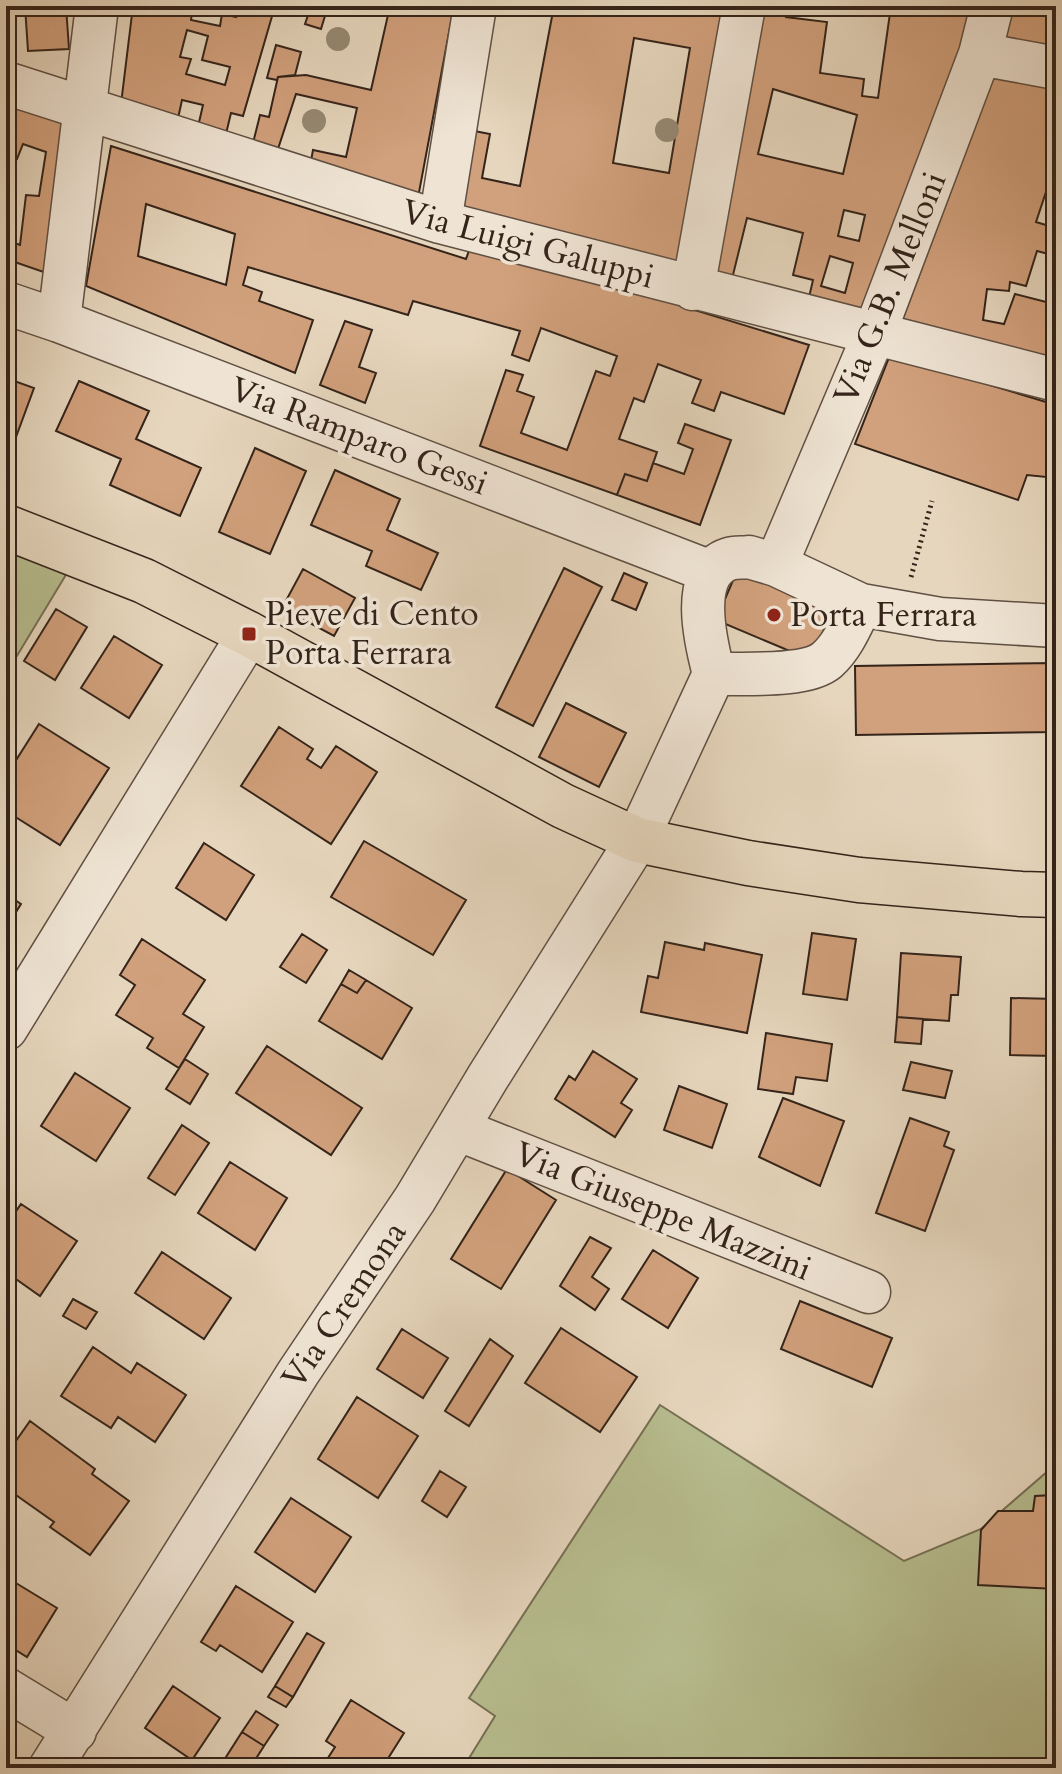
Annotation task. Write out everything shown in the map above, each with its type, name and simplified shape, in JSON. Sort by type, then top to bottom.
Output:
[{"type":"main road","points":[[6,527],[144,581],[249,634],[563,806],[637,840],[748,863],[859,880],[1056,895]]},
{"type":"street","points":[[59,321],[97,6]]},
{"type":"street","points":[[440,222],[475,6]]},
{"type":"street","points":[[693,289],[744,6]]},
{"type":"street","name":"Via G.B. Melloni","points":[[776,565],[875,332],[980,54],[992,6]]},
{"type":"street","points":[[980,54],[1056,68]]},
{"type":"street","name":"Via Luigi Galuppi","points":[[6,83],[440,222],[1056,380]]},
{"type":"street","name":"Via Ramparo Gessi","points":[[6,303],[711,572]]},
{"type":"street","points":[[637,840],[714,674],[703,628],[704,600],[711,572],[728,559],[749,557],[776,565],[881,609],[940,619],[1056,626]]},
{"type":"street","points":[[714,674],[800,670],[825,662],[881,609]]},
{"type":"street","points":[[6,1029],[249,634]]},
{"type":"street","name":"Via Cremona","points":[[50,1768],[298,1373],[415,1199],[637,840]]},
{"type":"street","name":"Via Giuseppe Mazzini","points":[[457,1129],[869,1292]]},
{"type":"street","points":[[6,1689],[75,1731]]},
{"type":"path","points":[[881,609],[932,501]]},
{"type":"green space","points":[[6,551],[67,573],[6,674]]},
{"type":"green space","points":[[660,1405],[904,1561],[981,1529],[1056,1464],[1056,1768],[463,1768],[495,1716],[469,1698]]},
{"type":"building","points":[[25,6],[66,6],[69,49],[28,51]]},
{"type":"building","points":[[133,6],[193,6],[191,20],[220,26],[222,14],[236,17],[238,6],[275,6],[243,116],[231,113],[225,138],[197,131],[203,105],[182,100],[177,123],[121,104]],"holes":[[[187,30],[208,36],[202,60],[230,67],[225,85],[186,74],[191,59],[180,57]]]},
{"type":"building","points":[[311,6],[328,6],[321,29],[305,24]]},
{"type":"building","points":[[390,6],[454,6],[417,203],[310,166],[313,150],[346,157],[357,108],[296,94],[276,155],[252,147],[260,115],[269,117],[278,77],[306,75],[371,90]]},
{"type":"building","points":[[554,6],[679,6],[705,12],[706,6],[734,6],[685,274],[454,206],[469,130],[490,134],[482,178],[520,186]],"holes":[[[634,38],[690,48],[669,173],[613,163]]]},
{"type":"building","points":[[755,6],[787,6],[786,17],[827,22],[820,73],[864,79],[862,96],[878,98],[891,6],[976,6],[864,324],[807,306],[813,280],[793,275],[803,233],[747,218],[731,283],[702,276]],"holes":[[[773,89],[857,115],[843,174],[758,154]],[[844,210],[865,215],[859,241],[838,236]],[[830,256],[853,263],[845,293],[821,286]]]},
{"type":"building","points":[[1000,6],[1056,6],[1056,52],[990,40]]},
{"type":"building","points":[[276,45],[301,52],[295,75],[278,77],[277,80],[267,78]]},
{"type":"building","points":[[997,68],[1056,79],[1056,142],[1051,162],[1056,164],[1056,191],[1047,189],[1036,222],[1056,228],[1056,256],[1037,251],[1026,286],[1010,282],[1009,291],[987,289],[983,320],[1004,324],[1015,294],[1054,304],[1056,299],[1056,368],[902,321]]},
{"type":"building","points":[[6,101],[78,127],[55,276],[6,259],[6,240],[20,245],[26,195],[39,196],[46,152],[23,144],[17,159],[6,155]]},
{"type":"building","points":[[111,146],[466,259],[472,242],[809,345],[784,414],[721,392],[714,411],[692,403],[701,380],[658,364],[644,402],[634,398],[619,439],[657,452],[647,481],[625,474],[617,495],[480,446],[506,370],[523,375],[517,391],[534,397],[521,433],[567,450],[596,371],[610,376],[617,356],[541,328],[529,361],[512,355],[520,331],[413,301],[408,315],[248,267],[243,285],[262,292],[259,301],[313,320],[295,373],[86,286]],"holes":[[[146,204],[235,234],[226,285],[138,256]]]},
{"type":"building","points":[[345,321],[372,330],[359,367],[376,373],[365,403],[320,385]]},
{"type":"building","points":[[890,355],[1056,405],[1056,478],[1027,475],[1018,500],[855,444]]},
{"type":"building","points":[[6,378],[34,388],[16,437],[6,433]]},
{"type":"building","points":[[79,381],[149,411],[136,439],[201,468],[180,516],[110,485],[121,459],[56,431]]},
{"type":"building","points":[[685,424],[731,440],[700,525],[617,495],[625,474],[647,481],[653,463],[684,474],[693,449],[678,443]]},
{"type":"building","points":[[255,448],[306,471],[270,554],[219,532]]},
{"type":"building","points":[[335,470],[400,499],[387,530],[438,553],[421,590],[366,566],[372,551],[311,525]]},
{"type":"building","points":[[564,568],[602,587],[533,726],[496,707]]},
{"type":"building","points":[[303,569],[355,598],[334,636],[282,608]]},
{"type":"building","name":"Porta Ferrara","points":[[737,571],[832,611],[811,660],[716,620]]},
{"type":"building","points":[[624,573],[647,583],[636,610],[612,600]]},
{"type":"building","points":[[56,609],[87,627],[55,680],[24,661]]},
{"type":"building","points":[[114,636],[162,665],[129,718],[81,688]]},
{"type":"building","points":[[1056,663],[1056,732],[856,735],[855,666]]},
{"type":"building","points":[[566,703],[626,733],[599,787],[539,757]]},
{"type":"building","points":[[39,724],[109,768],[60,845],[6,811],[6,776]]},
{"type":"building","points":[[279,727],[313,749],[307,759],[321,768],[336,746],[377,772],[331,844],[241,786]]},
{"type":"building","points":[[364,841],[466,900],[433,955],[331,897]]},
{"type":"building","points":[[204,843],[254,875],[226,920],[176,888]]},
{"type":"building","points":[[6,894],[21,904],[6,928]]},
{"type":"building","points":[[812,933],[856,939],[847,1000],[803,994]]},
{"type":"building","points":[[302,934],[327,950],[306,983],[280,967]]},
{"type":"building","points":[[142,939],[205,980],[183,1014],[204,1027],[179,1068],[147,1048],[153,1038],[116,1015],[135,985],[120,975]]},
{"type":"building","points":[[665,942],[704,950],[705,943],[762,955],[747,1033],[641,1012],[648,976],[658,978]]},
{"type":"building","points":[[901,953],[961,957],[958,995],[951,995],[949,1021],[897,1017]]},
{"type":"building","points":[[349,970],[366,980],[357,993],[341,984]]},
{"type":"building","points":[[366,980],[412,1008],[382,1059],[319,1021],[341,984],[357,993]]},
{"type":"building","points":[[1011,998],[1056,999],[1056,1056],[1010,1055]]},
{"type":"building","points":[[897,1017],[923,1019],[921,1044],[895,1042]]},
{"type":"building","points":[[766,1033],[832,1044],[827,1081],[796,1077],[793,1094],[758,1089]]},
{"type":"building","points":[[267,1046],[362,1108],[331,1155],[236,1093]]},
{"type":"building","points":[[593,1051],[637,1079],[621,1103],[632,1110],[615,1137],[555,1099],[569,1076],[575,1080]]},
{"type":"building","points":[[185,1059],[208,1074],[190,1104],[166,1089]]},
{"type":"building","points":[[911,1062],[952,1071],[945,1098],[903,1090]]},
{"type":"building","points":[[75,1073],[130,1108],[96,1161],[41,1126]]},
{"type":"building","points":[[679,1086],[727,1104],[712,1148],[664,1130]]},
{"type":"building","points":[[783,1098],[844,1121],[820,1186],[759,1157]]},
{"type":"building","points":[[910,1118],[949,1132],[944,1146],[954,1150],[925,1231],[876,1213]]},
{"type":"building","points":[[182,1125],[209,1143],[175,1195],[148,1178]]},
{"type":"building","points":[[230,1162],[287,1198],[255,1250],[198,1213]]},
{"type":"building","points":[[507,1169],[556,1200],[501,1289],[451,1259]]},
{"type":"building","points":[[21,1204],[77,1241],[40,1296],[6,1272],[6,1226]]},
{"type":"building","points":[[590,1237],[611,1248],[592,1277],[609,1289],[595,1310],[560,1286]]},
{"type":"building","points":[[653,1250],[698,1278],[668,1328],[622,1299]]},
{"type":"building","points":[[162,1252],[231,1298],[204,1339],[135,1293]]},
{"type":"building","points":[[73,1299],[97,1312],[86,1329],[63,1316]]},
{"type":"building","points":[[800,1301],[892,1338],[872,1387],[781,1349]]},
{"type":"building","points":[[561,1328],[637,1377],[600,1432],[525,1383]]},
{"type":"building","points":[[402,1329],[448,1358],[423,1398],[377,1369]]},
{"type":"building","points":[[490,1339],[513,1356],[469,1426],[445,1411]]},
{"type":"building","points":[[93,1347],[131,1373],[137,1363],[186,1395],[155,1442],[118,1417],[111,1428],[61,1396]]},
{"type":"building","points":[[357,1397],[418,1436],[378,1498],[318,1459]]},
{"type":"building","points":[[30,1421],[95,1469],[92,1474],[129,1501],[90,1555],[50,1527],[54,1522],[6,1488],[6,1455]]},
{"type":"building","points":[[440,1471],[466,1487],[447,1517],[422,1501]]},
{"type":"building","points":[[1054,1489],[1056,1589],[978,1585],[981,1530],[998,1511],[1033,1511],[1035,1496],[1053,1495]]},
{"type":"building","points":[[291,1498],[351,1537],[315,1592],[255,1552]]},
{"type":"building","points":[[6,1577],[57,1608],[27,1657],[6,1644]]},
{"type":"building","points":[[236,1586],[293,1622],[262,1672],[220,1645],[216,1651],[201,1642]]},
{"type":"building","points":[[307,1633],[324,1643],[293,1697],[275,1686]]},
{"type":"building","points":[[173,1686],[220,1718],[192,1760],[145,1728]]},
{"type":"building","points":[[275,1686],[293,1697],[286,1707],[268,1697]]},
{"type":"building","points":[[351,1700],[404,1733],[382,1768],[345,1768],[328,1758],[335,1747],[326,1741]]},
{"type":"building","points":[[256,1711],[278,1725],[264,1746],[242,1732]]},
{"type":"building","points":[[242,1732],[264,1746],[250,1768],[219,1768]]},
{"type":"place","name":"Porta Ferrara","points":[[774,615]]},
{"type":"place","name":"Pieve di Cento Porta Ferrara","points":[[249,634]]}]
